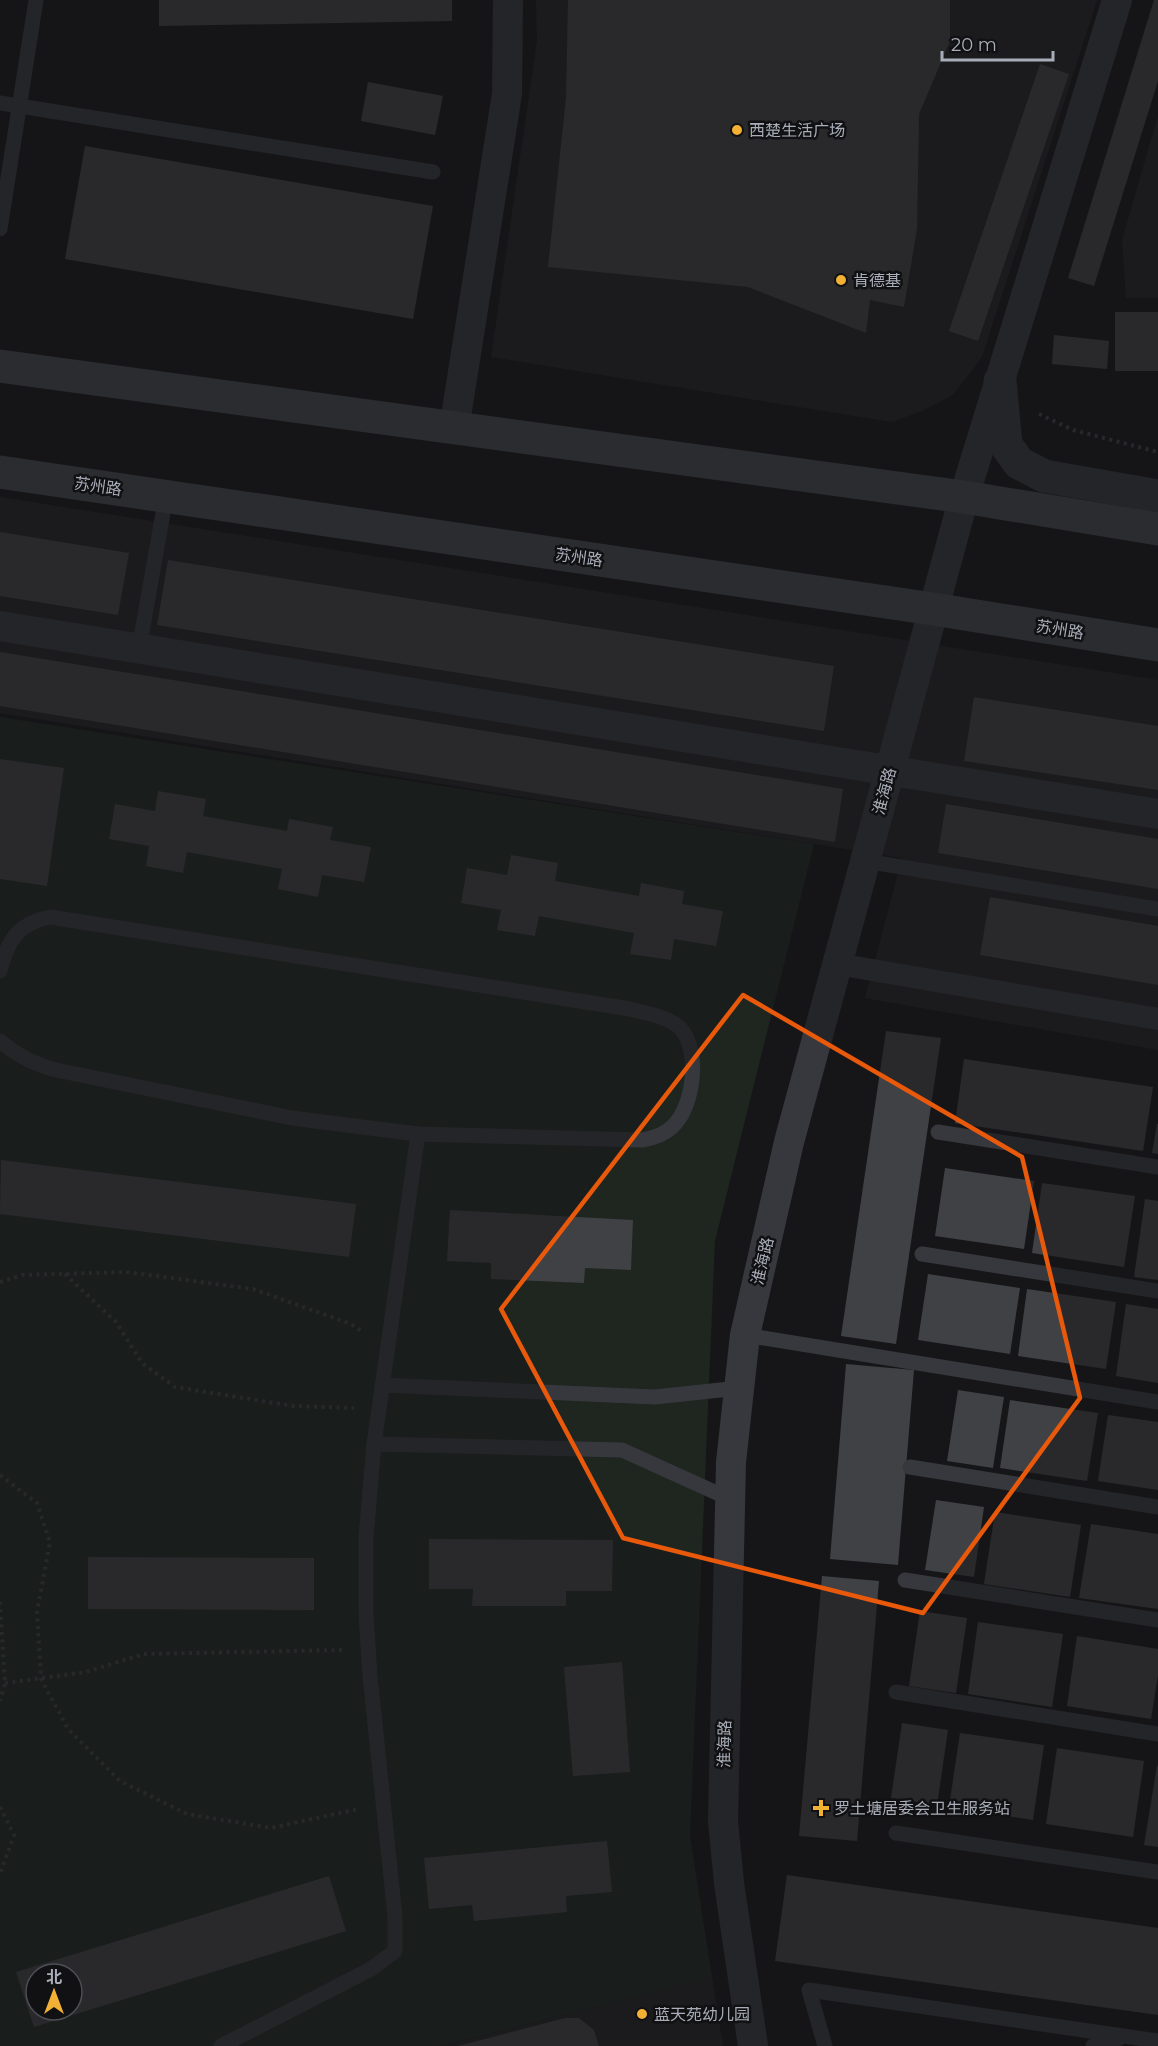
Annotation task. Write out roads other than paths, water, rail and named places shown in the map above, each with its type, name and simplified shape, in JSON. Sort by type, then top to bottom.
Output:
[{"type":"main road","points":[[0,366],[964,497],[1158,529]]},
{"type":"main road","name":"苏州路","points":[[0,472],[933,609],[1158,645]]},
{"type":"street","points":[[454,429],[507,94],[508,0]]},
{"type":"street","name":"淮海路","points":[[753,2046],[729,1883],[723,1821],[731,1462],[745,1335],[789,1142],[964,497],[1117,0]]},
{"type":"street","points":[[1000,381],[1006,445],[1019,463],[1044,476],[1158,496]]},
{"type":"street","points":[[0,626],[1158,814]]},
{"type":"street","points":[[837,964],[1158,1019]]},
{"type":"lane","points":[[0,229],[36,0]]},
{"type":"lane","points":[[0,103],[433,172]]},
{"type":"lane","points":[[139,649],[166,496]]},
{"type":"lane","points":[[865,861],[1158,909]]},
{"type":"lane","points":[[0,971],[9,943],[17,933],[36,920],[50,916],[630,1009],[661,1017],[680,1027],[690,1044],[692,1072],[686,1104],[676,1122],[661,1136],[643,1140],[418,1134],[292,1118],[56,1070],[35,1064],[15,1054],[0,1041]]},
{"type":"lane","points":[[938,1132],[1158,1167]]},
{"type":"lane","points":[[221,2046],[371,1969],[395,1951],[395,1916],[368,1649],[366,1537],[374,1444],[418,1134]]},
{"type":"lane","points":[[922,1254],[1158,1291]]},
{"type":"lane","points":[[745,1335],[1158,1402]]},
{"type":"lane","points":[[382,1385],[655,1396],[739,1388]]},
{"type":"lane","points":[[374,1444],[622,1450],[730,1499]]},
{"type":"lane","points":[[910,1467],[1158,1507]]},
{"type":"lane","points":[[905,1580],[1158,1620]]},
{"type":"lane","points":[[896,1692],[1158,1734]]},
{"type":"lane","points":[[896,1833],[1158,1872]]},
{"type":"lane","points":[[825,2046],[809,1990],[1125,2042]]},
{"type":"lane","points":[[1093,2046],[1158,2041]]},
{"type":"place","name":"西楚生活广场","points":[[737,130]]},
{"type":"place","name":"肯德基","points":[[841,280]]},
{"type":"place","name":"罗土塘居委会卫生服务站","points":[[821,1808]]},
{"type":"place","name":"蓝天苑幼儿园","points":[[642,2014]]}]
